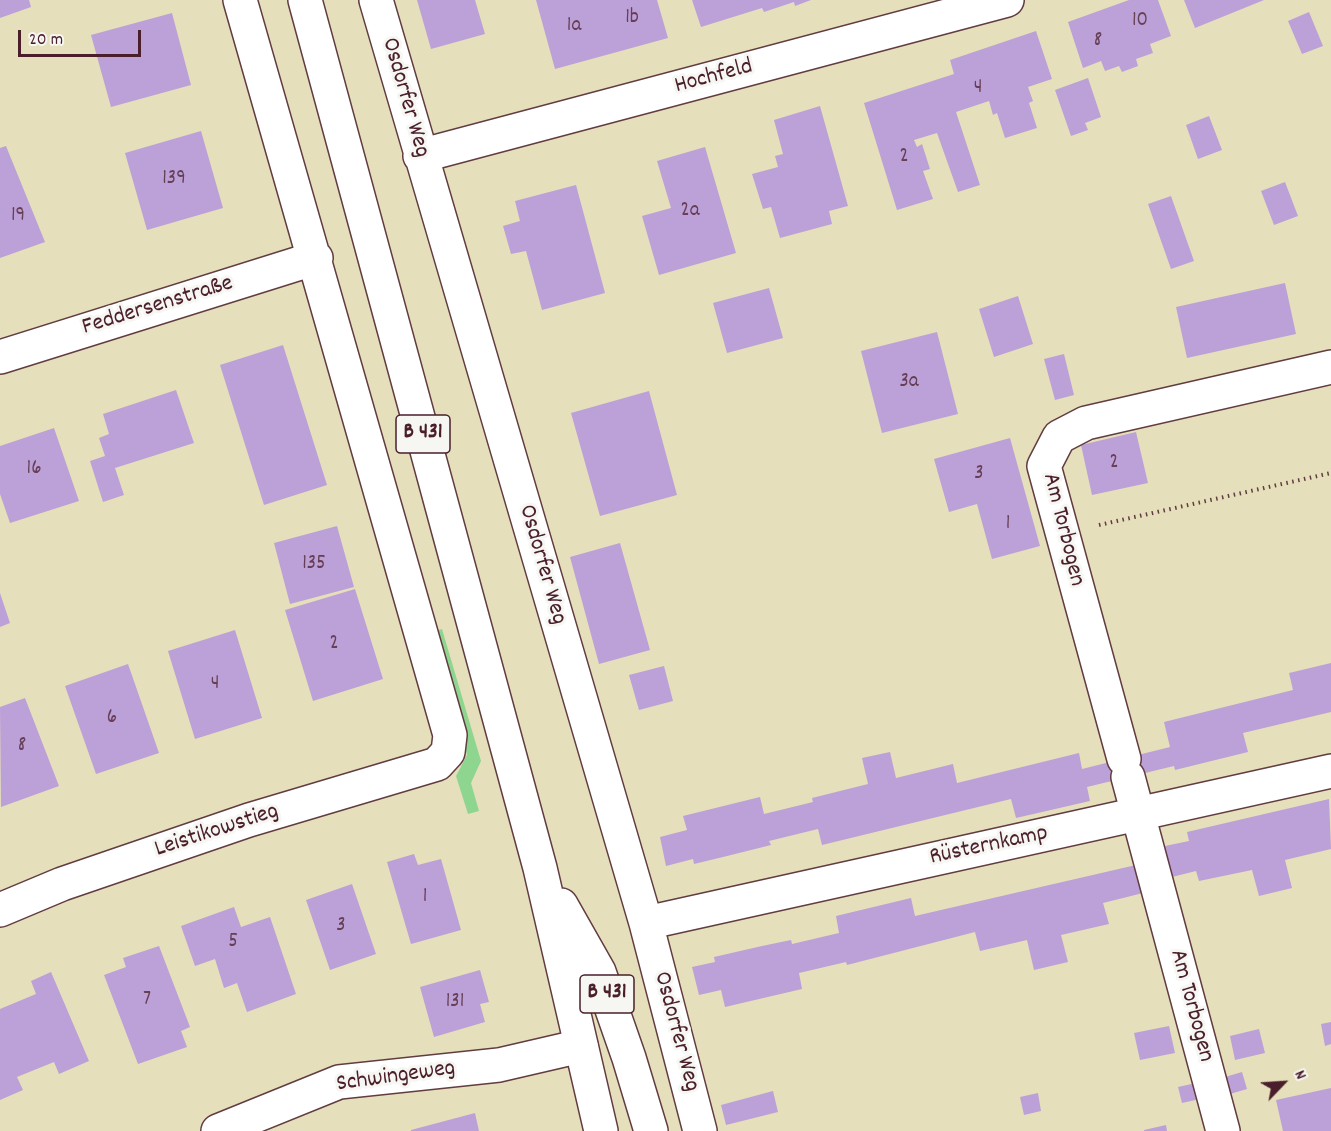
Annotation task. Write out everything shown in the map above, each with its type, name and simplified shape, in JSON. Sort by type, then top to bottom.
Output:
[{"type":"street","points":[[240,0],[316,258]]},
{"type":"street","name":"Osdorfer Weg","points":[[305,0],[540,868],[567,976],[601,1131]]},
{"type":"street","name":"Osdorfer Weg","points":[[376,0],[646,923],[700,1131]]},
{"type":"street","name":"Hochfeld","points":[[420,156],[1006,0]]},
{"type":"street","name":"Feddersenstraße","points":[[0,357],[316,258]]},
{"type":"street","name":"Leistikowstieg","points":[[0,910],[62,884],[249,820],[437,764],[448,752],[450,735],[316,258]]},
{"type":"street","name":"Am Torbogen","points":[[1223,1131],[1139,814],[1060,534],[1044,466],[1059,437],[1086,423],[1331,367]]},
{"type":"street","name":"Rüsternkamp","points":[[646,923],[1331,771]]},
{"type":"street","name":"Osdorfer Weg","points":[[540,868],[599,972],[651,1131]]},
{"type":"street","name":"Schwingeweg","points":[[218,1131],[339,1082],[499,1065],[581,1046]]},
{"type":"path","points":[[1060,534],[1331,473]]},
{"type":"green space","points":[[442,629],[481,761],[471,783],[479,811],[468,814],[456,776],[467,755],[432,632]]},
{"type":"building","points":[[0,0],[29,0],[31,7],[0,18]]},
{"type":"building","points":[[417,0],[475,0],[485,34],[431,49]]},
{"type":"building","points":[[536,0],[657,0],[668,38],[555,69]]},
{"type":"building","points":[[692,0],[811,0],[795,6],[794,2],[764,12],[762,8],[701,27]]},
{"type":"building","points":[[1129,0],[1158,0],[1171,36],[1150,44],[1153,53],[1136,59],[1138,66],[1122,72],[1119,66],[1105,71],[1101,61],[1083,68],[1068,22]]},
{"type":"building","points":[[1184,0],[1264,0],[1195,28]]},
{"type":"building","points":[[1309,12],[1323,46],[1302,54],[1288,21]]},
{"type":"building","points":[[172,13],[191,85],[111,107],[91,35]]},
{"type":"building","points":[[1036,31],[1052,79],[1028,87],[1033,101],[1029,103],[1037,128],[1005,138],[997,113],[993,115],[989,101],[956,112],[980,185],[958,192],[937,133],[914,140],[917,147],[922,144],[930,169],[923,171],[933,199],[897,210],[864,103],[954,74],[950,60]]},
{"type":"building","points":[[1088,78],[1101,117],[1085,123],[1088,130],[1071,136],[1055,90]]},
{"type":"building","points":[[820,106],[848,206],[829,211],[832,224],[780,238],[771,207],[763,209],[752,174],[778,167],[775,156],[783,154],[774,120]]},
{"type":"building","points":[[1209,116],[1222,150],[1198,159],[1186,125]]},
{"type":"building","points":[[201,131],[223,208],[147,230],[125,153]]},
{"type":"building","points":[[6,146],[45,242],[0,258],[0,148]]},
{"type":"building","points":[[705,147],[736,253],[659,275],[642,216],[671,208],[657,161]]},
{"type":"building","points":[[1285,182],[1298,216],[1274,225],[1261,191]]},
{"type":"building","points":[[576,185],[605,293],[542,310],[526,251],[511,254],[503,226],[520,221],[515,201]]},
{"type":"building","points":[[1171,196],[1194,261],[1171,269],[1148,204]]},
{"type":"building","points":[[1285,283],[1296,334],[1187,358],[1176,307]]},
{"type":"building","points":[[769,288],[783,338],[727,353],[713,303]]},
{"type":"building","points":[[1018,296],[1033,344],[994,357],[979,309]]},
{"type":"building","points":[[937,332],[958,414],[882,433],[861,351]]},
{"type":"building","points":[[283,345],[327,485],[264,505],[220,365]]},
{"type":"building","points":[[1064,354],[1074,395],[1055,400],[1044,359]]},
{"type":"building","points":[[176,390],[194,443],[115,468],[124,495],[103,502],[90,461],[105,456],[99,438],[109,434],[103,414]]},
{"type":"building","points":[[649,391],[677,495],[600,516],[571,413]]},
{"type":"building","points":[[54,428],[79,501],[10,523],[0,494],[0,446]]},
{"type":"building","points":[[1136,432],[1148,483],[1092,495],[1081,445]]},
{"type":"building","points":[[1010,438],[1040,546],[992,559],[977,504],[949,512],[934,459]]},
{"type":"building","points":[[337,526],[354,587],[290,604],[274,543]]},
{"type":"building","points":[[620,543],[650,650],[599,664],[570,557]]},
{"type":"building","points":[[355,589],[383,679],[313,701],[285,610]]},
{"type":"building","points":[[0,593],[10,623],[0,627]]},
{"type":"building","points":[[235,630],[262,718],[195,739],[168,651]]},
{"type":"building","points":[[1331,663],[1331,712],[1243,733],[1248,752],[1175,770],[1174,766],[1087,787],[1090,801],[1016,818],[1011,799],[822,845],[818,829],[769,841],[771,845],[723,857],[694,864],[693,859],[666,866],[660,837],[687,830],[683,816],[760,797],[764,814],[813,802],[812,798],[868,784],[862,758],[890,752],[896,778],[953,764],[957,783],[1079,753],[1082,769],[1170,747],[1164,722],[1293,690],[1289,673]]},
{"type":"building","points":[[128,664],[159,753],[96,774],[65,686]]},
{"type":"building","points":[[664,666],[673,701],[639,710],[629,675]]},
{"type":"building","points":[[25,698],[59,786],[1,807],[0,707]]},
{"type":"building","points":[[1329,799],[1331,849],[1285,860],[1292,888],[1259,896],[1252,870],[1199,881],[1196,871],[1172,877],[1165,846],[1189,841],[1187,832]]},
{"type":"building","points":[[414,854],[418,865],[441,859],[461,930],[411,944],[387,862]]},
{"type":"building","points":[[1136,865],[1143,893],[1103,903],[1109,924],[1061,935],[1068,962],[1034,970],[1027,940],[980,951],[975,932],[847,965],[846,962],[799,973],[802,989],[725,1007],[721,990],[699,995],[692,967],[715,962],[714,957],[791,940],[792,944],[839,933],[836,916],[911,898],[915,916]]},
{"type":"building","points":[[352,884],[376,954],[330,970],[306,900]]},
{"type":"building","points":[[234,907],[241,927],[270,917],[296,994],[247,1012],[237,983],[224,988],[215,959],[195,966],[181,926]]},
{"type":"building","points":[[159,946],[190,1027],[181,1031],[187,1047],[138,1064],[104,975],[126,967],[123,958]]},
{"type":"building","points":[[480,970],[489,1002],[480,1004],[485,1022],[434,1037],[420,987]]},
{"type":"building","points":[[51,972],[89,1061],[59,1074],[54,1062],[17,1077],[23,1090],[0,1100],[0,1009],[36,994],[31,981]]},
{"type":"building","points":[[1331,1022],[1331,1044],[1325,1046],[1321,1024]]},
{"type":"building","points":[[1169,1026],[1175,1053],[1140,1060],[1134,1033]]},
{"type":"building","points":[[1259,1029],[1265,1053],[1235,1060],[1230,1036]]},
{"type":"building","points":[[1242,1072],[1247,1089],[1230,1094],[1225,1077]]},
{"type":"building","points":[[1196,1083],[1200,1099],[1182,1103],[1178,1087]]},
{"type":"building","points":[[1331,1088],[1331,1131],[1283,1131],[1276,1100]]},
{"type":"building","points":[[773,1091],[778,1112],[726,1125],[721,1105]]},
{"type":"building","points":[[1038,1093],[1041,1111],[1024,1115],[1020,1097]]},
{"type":"building","points":[[475,1113],[479,1131],[411,1131],[411,1130]]},
{"type":"building","points":[[1166,1125],[1167,1131],[1144,1131],[1144,1130]]}]
